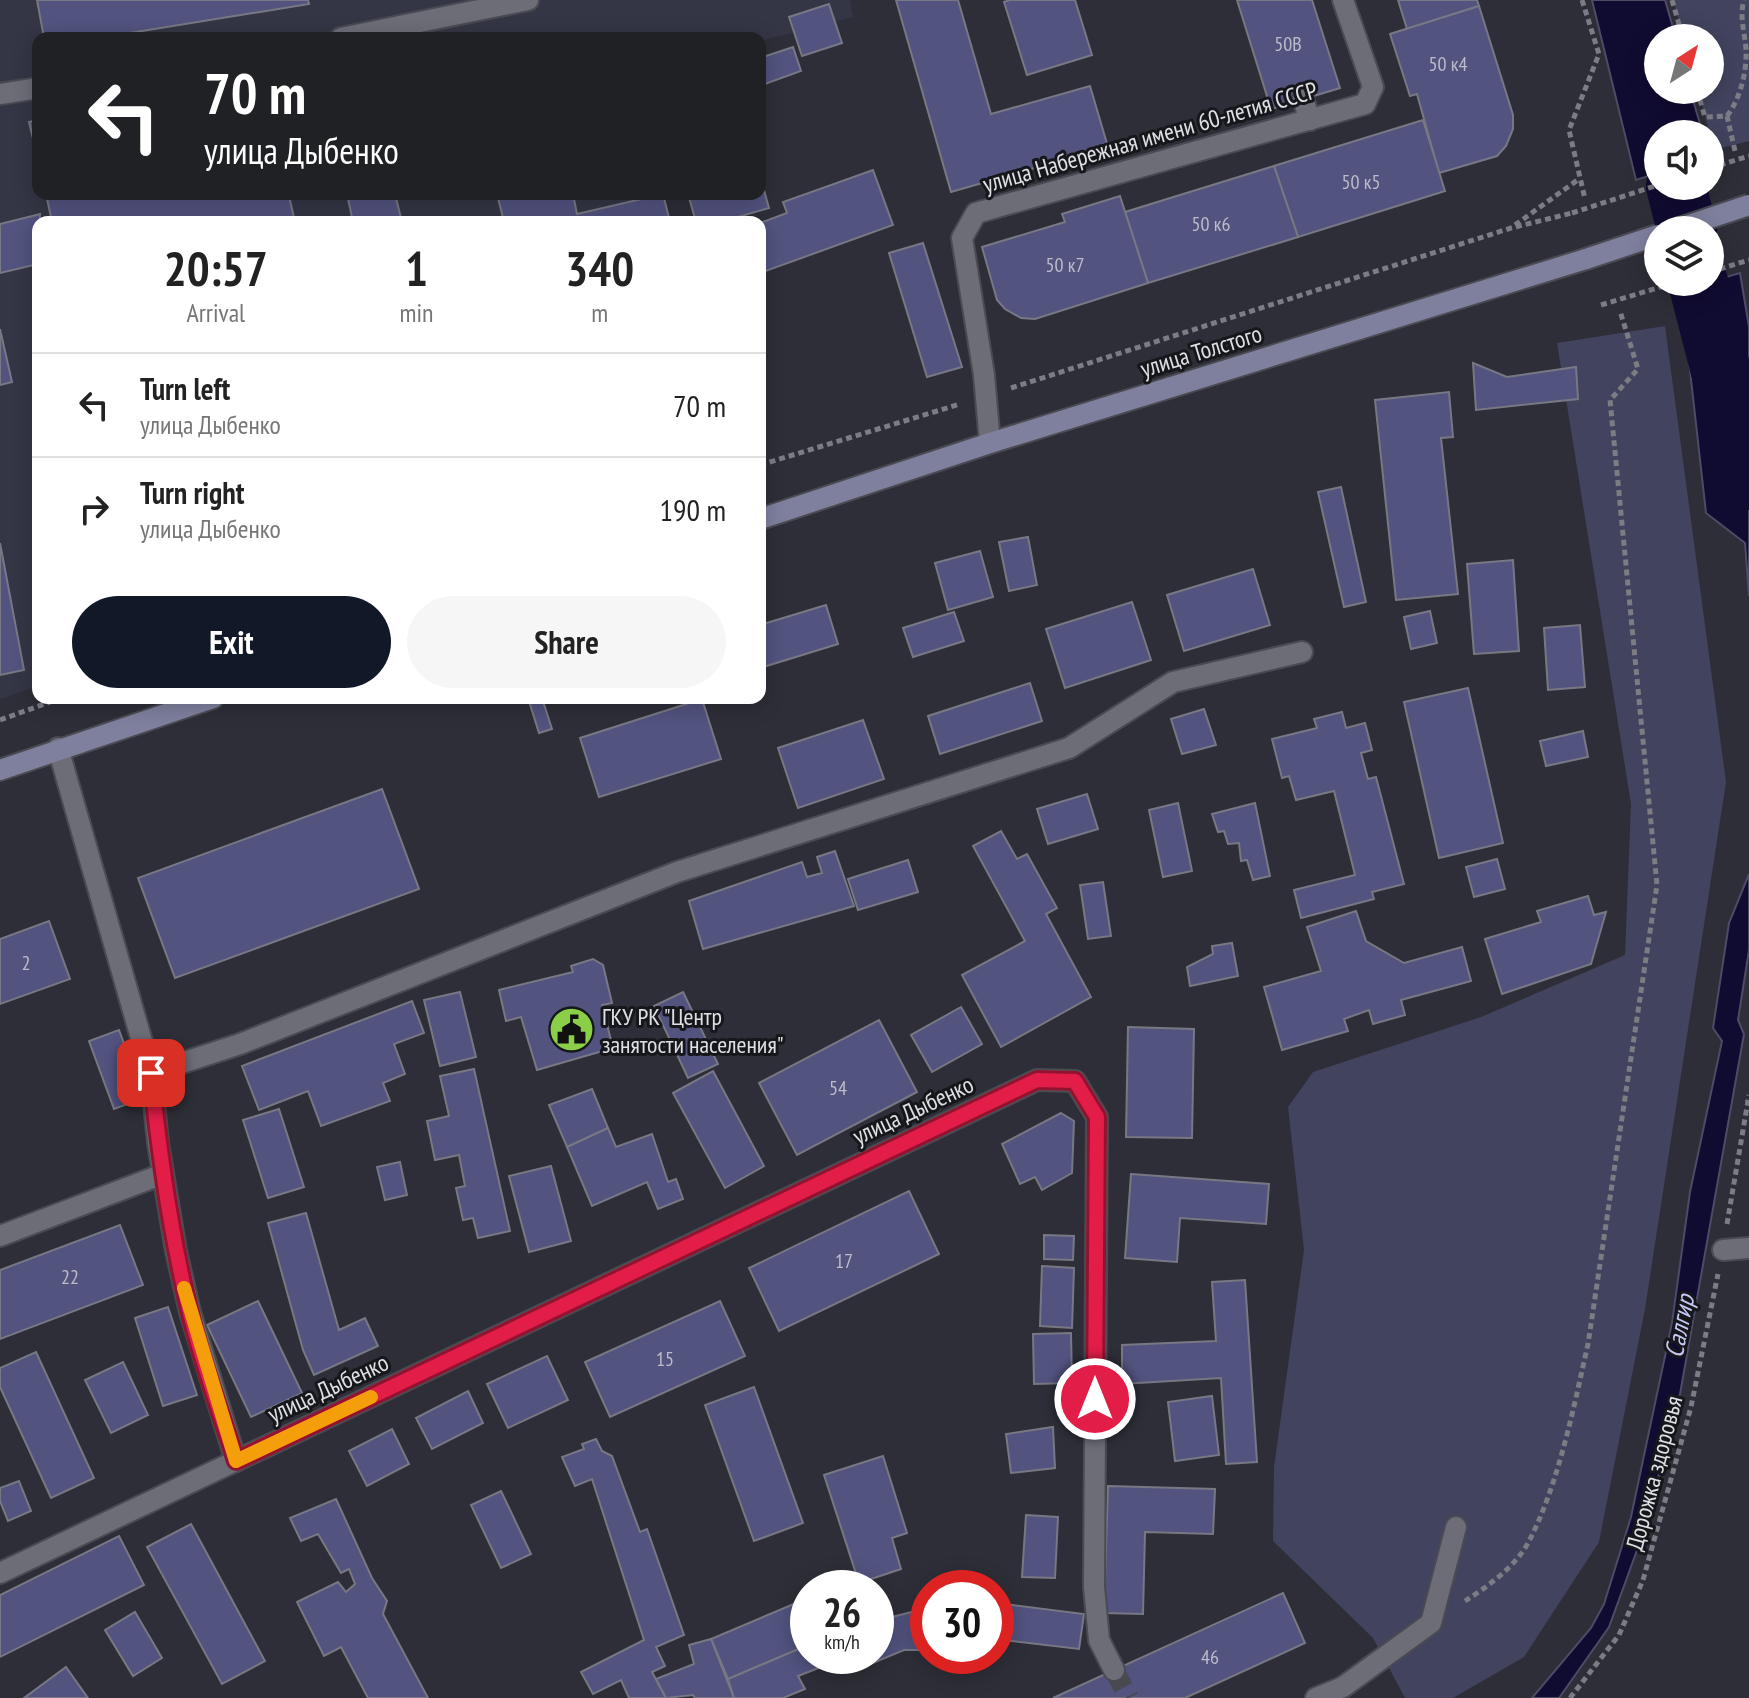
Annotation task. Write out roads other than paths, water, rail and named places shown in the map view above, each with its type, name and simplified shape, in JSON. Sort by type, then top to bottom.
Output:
[{"type":"main road","points":[[1716,216],[1749,205]]},
{"type":"main road","name":"улица Толстого","points":[[766,517],[990,443],[1644,240]]},
{"type":"main road","points":[[0,770],[194,704]]},
{"type":"street","points":[[371,32],[528,0]]},
{"type":"street","name":"улица Набережная имени 60-летия СССР","points":[[990,443],[962,238],[976,213],[1365,104],[1372,95],[1373,87],[1343,0]]},
{"type":"street","points":[[0,94],[32,89]]},
{"type":"street","points":[[1303,99],[1310,120]]},
{"type":"street","points":[[151,1073],[240,1044],[677,872],[1069,748],[1173,682],[1302,652]]},
{"type":"street","points":[[58,748],[151,1073],[163,1174],[190,1312],[236,1461]]},
{"type":"street","name":"улица Дыбенко","points":[[0,1573],[1037,1080],[1075,1081],[1097,1117],[1094,1587],[1099,1640],[1114,1670]]},
{"type":"street","points":[[0,1236],[163,1174]]},
{"type":"street","points":[[1723,1250],[1749,1248]]},
{"type":"street","points":[[1316,1698],[1343,1687],[1431,1623],[1456,1527]]},
{"type":"water","points":[[1592,0],[1665,0],[1672,24],[1644,24],[1644,104],[1694,104],[1699,120],[1644,120],[1644,177],[1636,180]]},
{"type":"water","points":[[1740,273],[1749,327],[1749,596],[1745,543],[1706,513],[1682,296],[1724,296],[1724,278]]},
{"type":"water","points":[[1749,874],[1749,950],[1738,1020],[1744,1034],[1680,1394],[1644,1531],[1609,1627],[1559,1698],[1532,1698],[1591,1628],[1604,1604],[1631,1517],[1672,1323],[1690,1192],[1722,1041],[1713,1028],[1729,923]]},
{"type":"waterway","name":"Салгир","points":[[1680,200],[1684,216]]},
{"type":"waterway","name":"Салгир","points":[[1702,296],[1749,480]]},
{"type":"tunnel","points":[[1114,1670],[1129,1698]]},
{"type":"place","name":"ГКУ РК \"Центр занятости населения\"","points":[[571,1030]]}]
